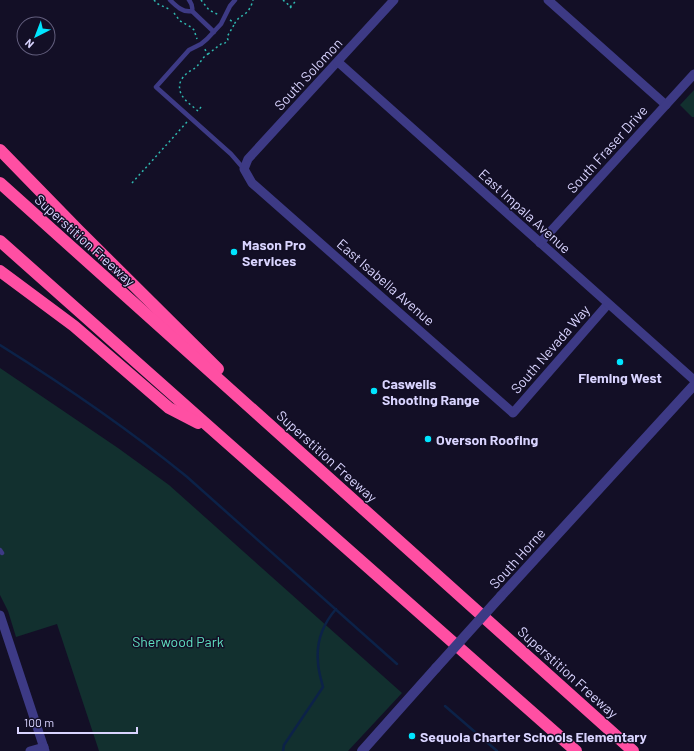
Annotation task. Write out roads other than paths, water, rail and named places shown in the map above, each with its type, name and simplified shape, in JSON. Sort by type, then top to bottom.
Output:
[{"type":"highway","points":[[0,150],[78,230],[330,479]]},
{"type":"highway","name":"Superstition Freeway","points":[[0,183],[633,751]]},
{"type":"highway","points":[[0,240],[576,751]]},
{"type":"highway","points":[[0,271],[74,326],[169,408],[215,432]]},
{"type":"highway","points":[[512,694],[570,751]]},
{"type":"street","name":"South Solomon","points":[[244,169],[248,159],[394,0]]},
{"type":"street","points":[[548,0],[666,105]]},
{"type":"street","name":"East Impala Avenue","points":[[338,62],[694,380]]},
{"type":"street","name":"South Fraser Drive","points":[[540,243],[694,74]]},
{"type":"street","name":"East Isabella Avenue","points":[[244,169],[252,183],[513,413]]},
{"type":"street","name":"South Nevada Way","points":[[513,413],[608,304]]},
{"type":"street","name":"South Horne","points":[[362,751],[694,385]]},
{"type":"street","points":[[0,616],[4,640],[45,749],[30,751]]},
{"type":"lane","points":[[170,0],[182,10],[189,12],[192,11],[214,32]]},
{"type":"lane","points":[[189,0],[193,8],[192,11]]},
{"type":"lane","points":[[235,0],[230,6],[221,24],[214,32],[201,44],[189,50],[156,87],[231,154],[244,169]]},
{"type":"waterway","points":[[0,345],[95,408],[186,476],[397,664]]},
{"type":"waterway","points":[[283,751],[284,745],[323,687],[318,668],[319,640],[327,621],[336,609]]},
{"type":"waterway","points":[[445,706],[497,751]]},
{"type":"place","name":"Mason Pro Services","points":[[234,252]]},
{"type":"place","name":"Fleming West","points":[[620,362]]},
{"type":"place","name":"Caswells Shooting Range","points":[[374,391]]},
{"type":"place","name":"Overson Roofing","points":[[428,439]]},
{"type":"place","name":"Sequoia Charter Schools Elementary","points":[[412,736]]},
{"type":"park label","name":"Sherwood Park","points":[[178,641]]}]
